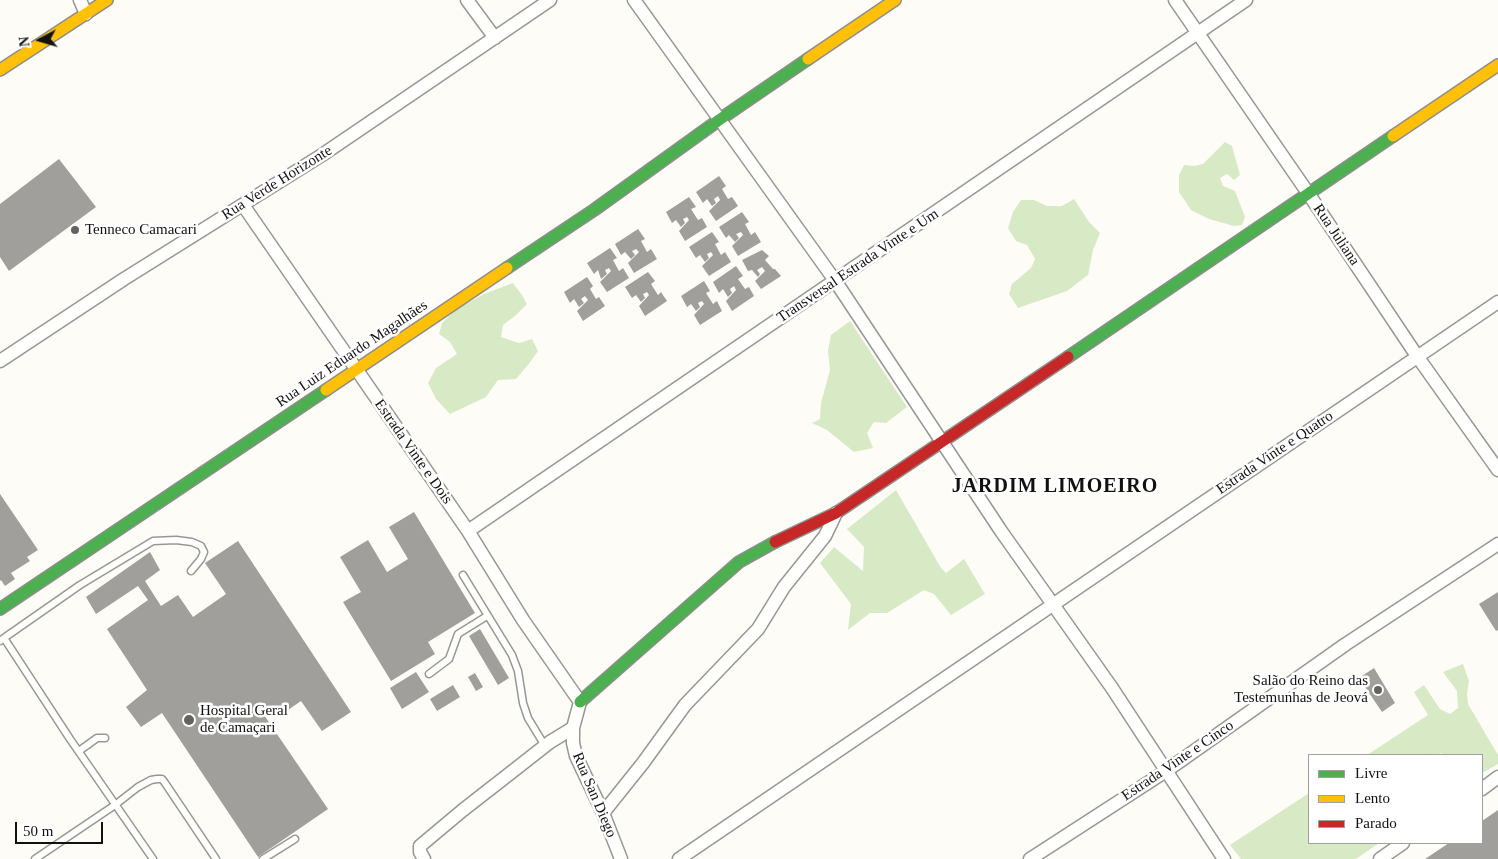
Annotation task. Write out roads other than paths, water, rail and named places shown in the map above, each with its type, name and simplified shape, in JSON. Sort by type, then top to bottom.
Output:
[{"type":"street","points":[[80,0],[86,14]]},
{"type":"street","points":[[0,70],[107,0]]},
{"type":"street","points":[[467,0],[494,38]]},
{"type":"street","name":"Rua Verde Horizonte","points":[[0,361],[124,279],[346,139],[550,0]]},
{"type":"street","points":[[634,0],[836,282],[1001,531],[1112,688],[1224,859]]},
{"type":"street","name":"Rua Luiz Eduardo Magalhães","points":[[0,608],[594,210],[719,120],[895,0]]},
{"type":"street","name":"Rua Juliana","points":[[1175,0],[1417,356],[1498,470]]},
{"type":"street","name":"Transversal Estrada Vinte e Um","points":[[468,531],[836,282],[1246,0]]},
{"type":"street","points":[[580,702],[739,562],[836,513],[942,444],[1498,64]]},
{"type":"street","name":"Estrada Vinte e Dois","points":[[243,205],[468,531],[523,620],[580,702]]},
{"type":"street","name":"Estrada Vinte e Quatro","points":[[679,859],[1498,302]]},
{"type":"street","points":[[603,813],[643,763],[685,705],[758,629],[784,588],[825,536],[836,513]]},
{"type":"street","name":"Estrada Vinte e Cinco","points":[[1030,859],[1166,770],[1346,644],[1498,544]]},
{"type":"street","name":"Rua San Diego","points":[[580,702],[573,728],[573,743],[576,756],[603,813],[620,859]]},
{"type":"street","points":[[424,859],[420,852],[420,846],[545,746],[573,728]]},
{"type":"street","points":[[1483,787],[1498,777]]},
{"type":"street","points":[[1380,859],[1402,844]]},
{"type":"lane","points":[[153,859],[2,640],[80,585],[153,541],[176,540],[192,542],[201,546],[204,552],[202,559],[191,571]]},
{"type":"lane","points":[[463,575],[512,655],[518,671],[523,703],[528,718],[545,746]]},
{"type":"lane","points":[[429,674],[449,659],[458,634],[487,616]]},
{"type":"lane","points":[[79,752],[97,738],[105,738]]},
{"type":"lane","points":[[34,859],[115,805],[138,787],[151,780],[162,779],[216,859]]},
{"type":"lane","points":[[263,859],[295,840]]},
{"type":"place","name":"Tenneco Camacari","points":[[75,230]]},
{"type":"place","name":"Salão do Reino das Testemunhas de Jeová","points":[[1378,690]]},
{"type":"place","name":"Hospital Geral de Camaçari","points":[[189,720]]},
{"type":"district","name":"JARDIM LIMOEIRO","points":[[1055,487]]}]
